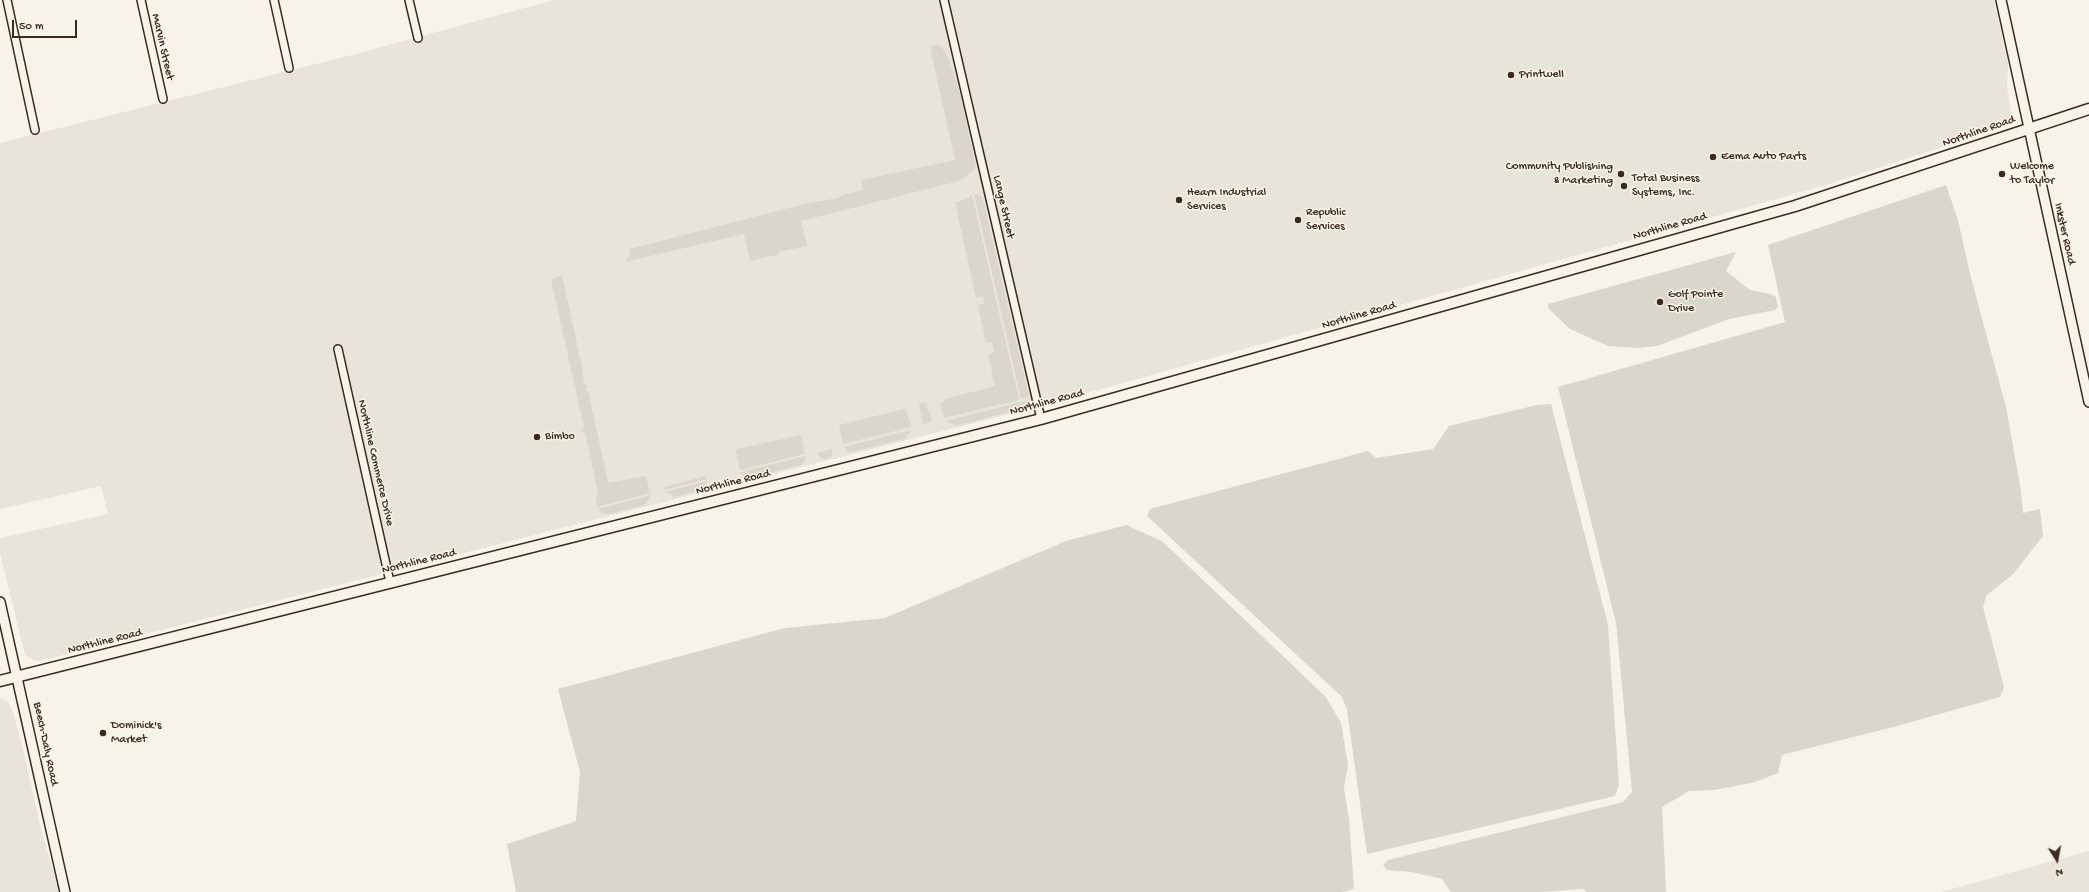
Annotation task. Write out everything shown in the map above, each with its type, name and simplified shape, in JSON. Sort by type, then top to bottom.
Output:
[{"type":"main road","name":"Northline Road","points":[[0,682],[390,582],[1041,419],[1795,206],[2089,109]]},
{"type":"street","points":[[7,0],[35,130]]},
{"type":"street","name":"Marvin Street","points":[[141,0],[163,99]]},
{"type":"street","points":[[274,0],[289,68]]},
{"type":"street","points":[[409,0],[418,38]]},
{"type":"street","name":"Lange Street","points":[[944,0],[1041,419]]},
{"type":"street","name":"Inkster Road","points":[[2001,0],[2028,129],[2089,402]]},
{"type":"street","name":"Northline Commerce Drive","points":[[338,349],[390,582]]},
{"type":"street","name":"Beech-Daly Road","points":[[0,602],[66,892]]},
{"type":"shaded area","points":[[554,0],[1994,0],[2008,63],[2007,87],[2011,115],[2007,124],[1997,129],[1826,185],[1109,387],[990,419],[40,661],[33,660],[25,655],[0,553],[0,538],[108,514],[101,486],[0,509],[0,143],[352,55]]},
{"type":"shaded area","points":[[937,44],[944,50],[956,80],[976,166],[974,170],[959,181],[801,221],[807,246],[779,252],[777,255],[750,261],[744,234],[625,262],[630,256],[630,249],[804,204],[838,198],[842,195],[863,190],[861,180],[955,160],[931,52],[931,47]]},
{"type":"shaded area","points":[[1946,185],[1958,220],[1971,278],[2006,407],[2021,491],[2023,513],[2040,509],[2043,536],[2013,574],[1986,596],[1983,607],[2004,687],[2000,697],[1890,728],[1782,755],[1778,773],[1752,783],[1714,790],[1689,791],[1662,807],[1666,892],[1586,892],[1584,889],[1539,892],[1451,892],[1442,879],[1412,872],[1387,870],[1383,865],[1388,860],[1623,802],[1632,792],[1616,623],[1558,387],[1785,322],[1768,245]]},
{"type":"shaded area","points":[[974,194],[980,195],[984,203],[1029,397],[1021,399]]},
{"type":"shaded area","points":[[970,195],[972,195],[1019,400],[944,418],[940,403],[944,402],[945,399],[995,386],[988,354],[994,352],[992,342],[986,343],[978,305],[984,304],[983,296],[976,298],[955,202],[970,198]]},
{"type":"shaded area","name":"Golf Pointe Drive","points":[[1736,252],[1726,271],[1750,290],[1770,294],[1776,297],[1778,307],[1775,310],[1729,319],[1657,346],[1638,348],[1608,346],[1570,329],[1549,309],[1548,304]]},
{"type":"shaded area","points":[[562,276],[583,371],[582,374],[584,376],[583,381],[587,387],[585,390],[588,391],[607,483],[646,476],[650,493],[597,507],[596,498],[598,492],[585,432],[581,431],[584,428],[551,279]]},
{"type":"shaded area","points":[[1029,400],[1026,406],[1020,409],[956,426],[946,421]]},
{"type":"shaded area","points":[[926,402],[932,422],[923,424],[919,404]]},
{"type":"shaded area","points":[[1551,404],[1608,625],[1619,785],[1615,796],[1367,854],[1347,710],[1342,697],[1147,516],[1150,509],[1368,451],[1376,458],[1433,449],[1449,426],[1537,405]]},
{"type":"shaded area","points":[[904,409],[907,411],[911,427],[843,444],[839,425]]},
{"type":"shaded area","points":[[911,430],[905,439],[852,452],[847,451],[844,447]]},
{"type":"shaded area","points":[[801,435],[805,454],[740,470],[736,451],[737,449]]},
{"type":"shaded area","points":[[832,449],[832,456],[826,459],[822,459],[817,453]]},
{"type":"shaded area","points":[[805,456],[805,461],[801,465],[753,477],[746,477],[741,472]]},
{"type":"shaded area","points":[[706,476],[707,479],[664,490],[664,487]]},
{"type":"shaded area","points":[[707,481],[702,490],[675,497],[665,492]]},
{"type":"shaded area","points":[[651,495],[645,505],[609,514],[604,514],[598,509]]},
{"type":"shaded area","points":[[1126,525],[1162,541],[1326,697],[1341,723],[1348,765],[1344,788],[1349,819],[1354,889],[1342,892],[516,892],[507,844],[576,821],[580,772],[558,689],[785,628],[885,618],[1066,541]]},
{"type":"shaded area","points":[[0,698],[8,702],[12,709],[23,749],[41,829],[59,892],[0,892]]},
{"type":"shaded area","points":[[2089,851],[2089,892],[1941,892]]},
{"type":"place","name":"Printwell","points":[[1511,75]]},
{"type":"place","name":"Eema Auto Parts","points":[[1713,157]]},
{"type":"place","name":"Community Publishing & Marketing","points":[[1621,174]]},
{"type":"place","name":"Welcome to Taylor","points":[[2002,174]]},
{"type":"place","name":"Total Business Systems, Inc.","points":[[1624,186]]},
{"type":"place","name":"Hearn Industrial Services","points":[[1179,200]]},
{"type":"place","name":"Republic Services","points":[[1298,220]]},
{"type":"place","name":"Golf Pointe Drive","points":[[1660,302]]},
{"type":"place","name":"Bimbo","points":[[537,437]]},
{"type":"place","name":"Dominick's Market","points":[[103,733]]}]
